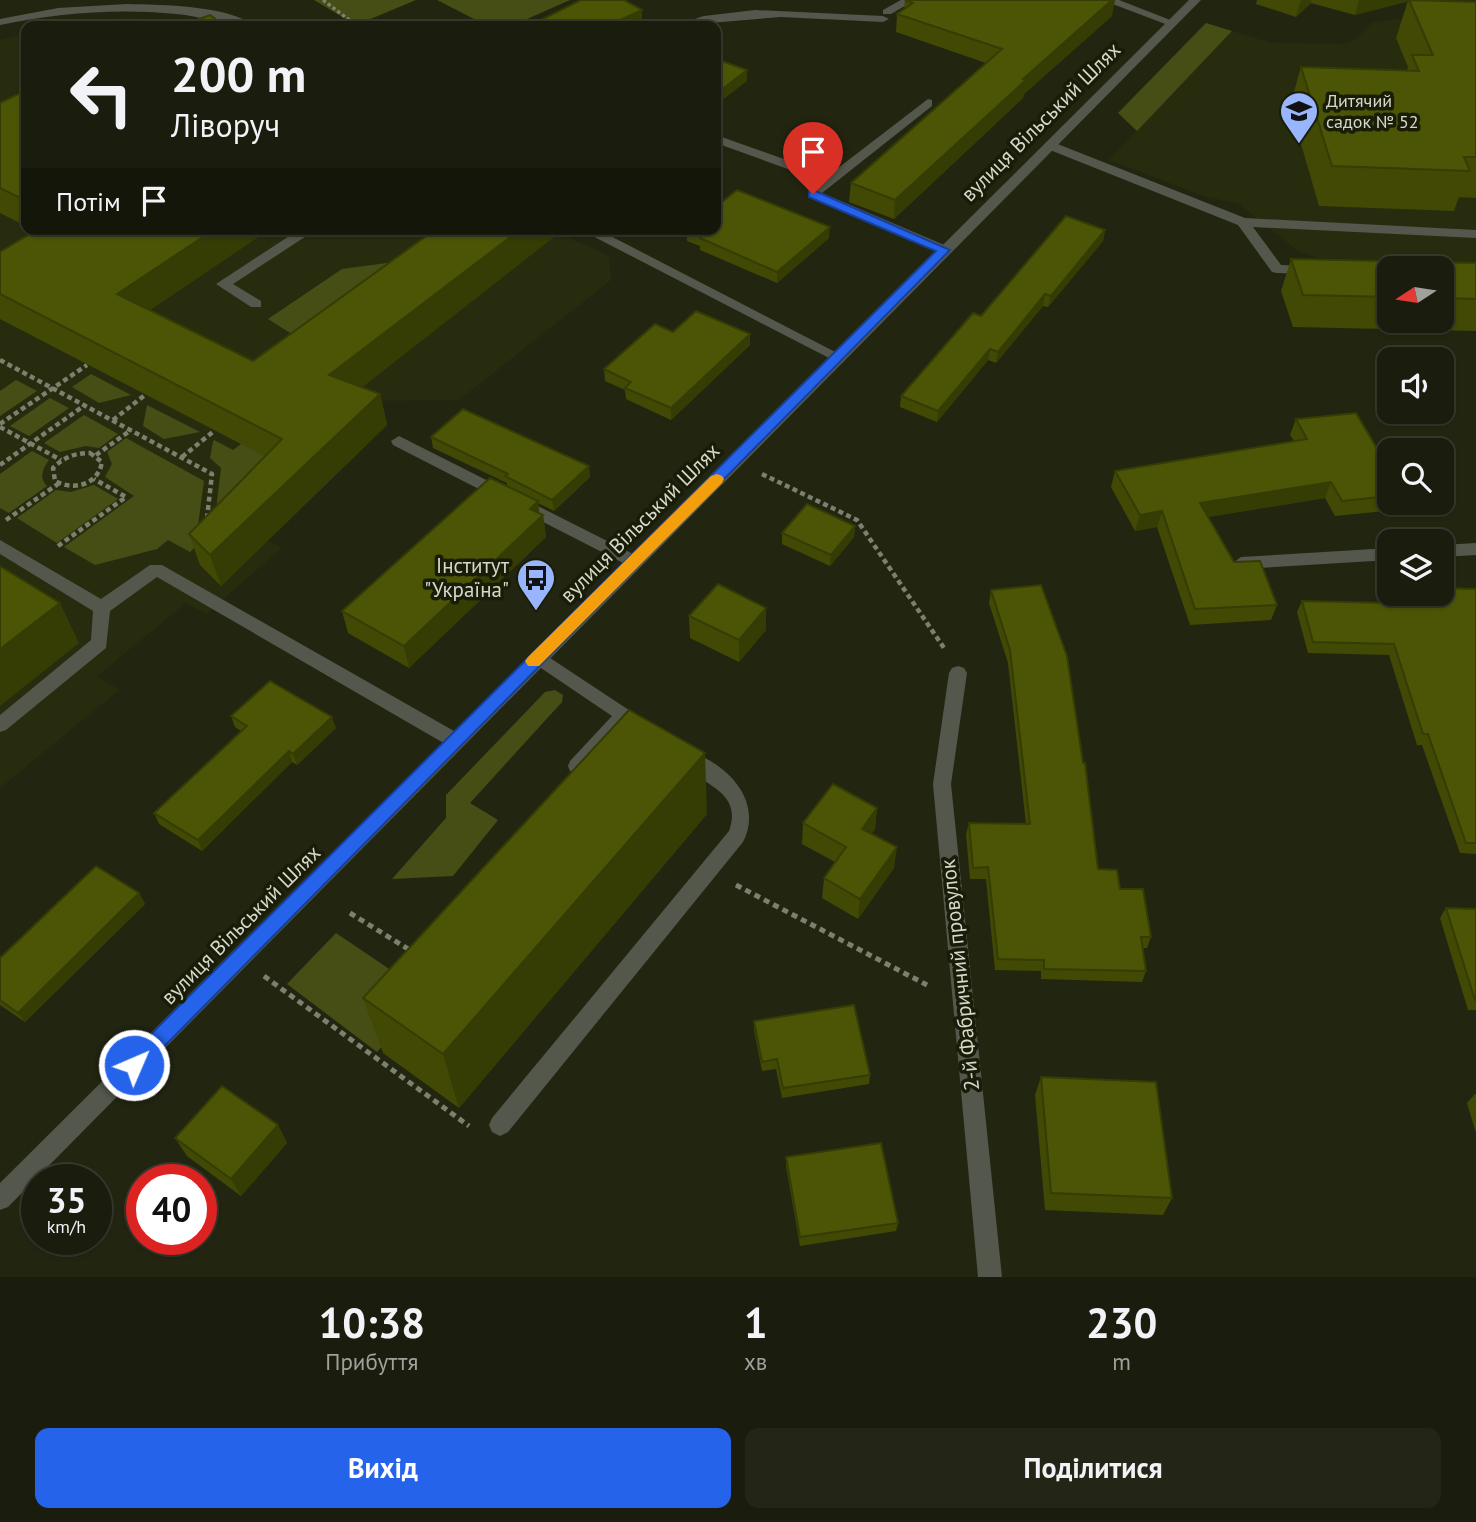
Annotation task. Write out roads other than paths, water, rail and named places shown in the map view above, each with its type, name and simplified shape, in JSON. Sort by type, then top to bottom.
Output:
[{"type":"street","points":[[704,21],[739,14],[763,13],[885,15],[909,0]]},
{"type":"street","points":[[1108,0],[1172,23]]},
{"type":"street","name":"вулиця Вільський Шлях","points":[[0,1199],[454,740],[1195,0]]},
{"type":"street","points":[[0,22],[85,8],[149,5],[196,6],[241,21]]},
{"type":"street","points":[[928,103],[813,194],[944,250]]},
{"type":"street","points":[[721,141],[831,180]]},
{"type":"street","points":[[1050,145],[1244,222],[1476,234]]},
{"type":"street","points":[[1244,222],[1277,269],[1327,271]]},
{"type":"street","points":[[256,304],[223,284],[301,235]]},
{"type":"street","points":[[598,235],[838,357]]},
{"type":"street","points":[[399,441],[635,562]]},
{"type":"street","points":[[0,546],[102,608]]},
{"type":"street","points":[[1454,550],[1476,548]]},
{"type":"street","points":[[1241,563],[1377,555]]},
{"type":"street","points":[[102,608],[156,569],[454,740]]},
{"type":"street","points":[[0,725],[100,643],[102,608]]},
{"type":"street","points":[[500,1125],[732,844],[741,823],[738,802],[721,781],[538,657]]},
{"type":"street","name":"2-й Фабричний провулок","points":[[958,673],[942,785],[990,1277]]},
{"type":"street","points":[[563,782],[624,715]]},
{"type":"place","name":"Дитячий садок № 52","points":[[1299,145]]},
{"type":"place","name":"Інститут \"Україна\"","points":[[536,612]]}]
